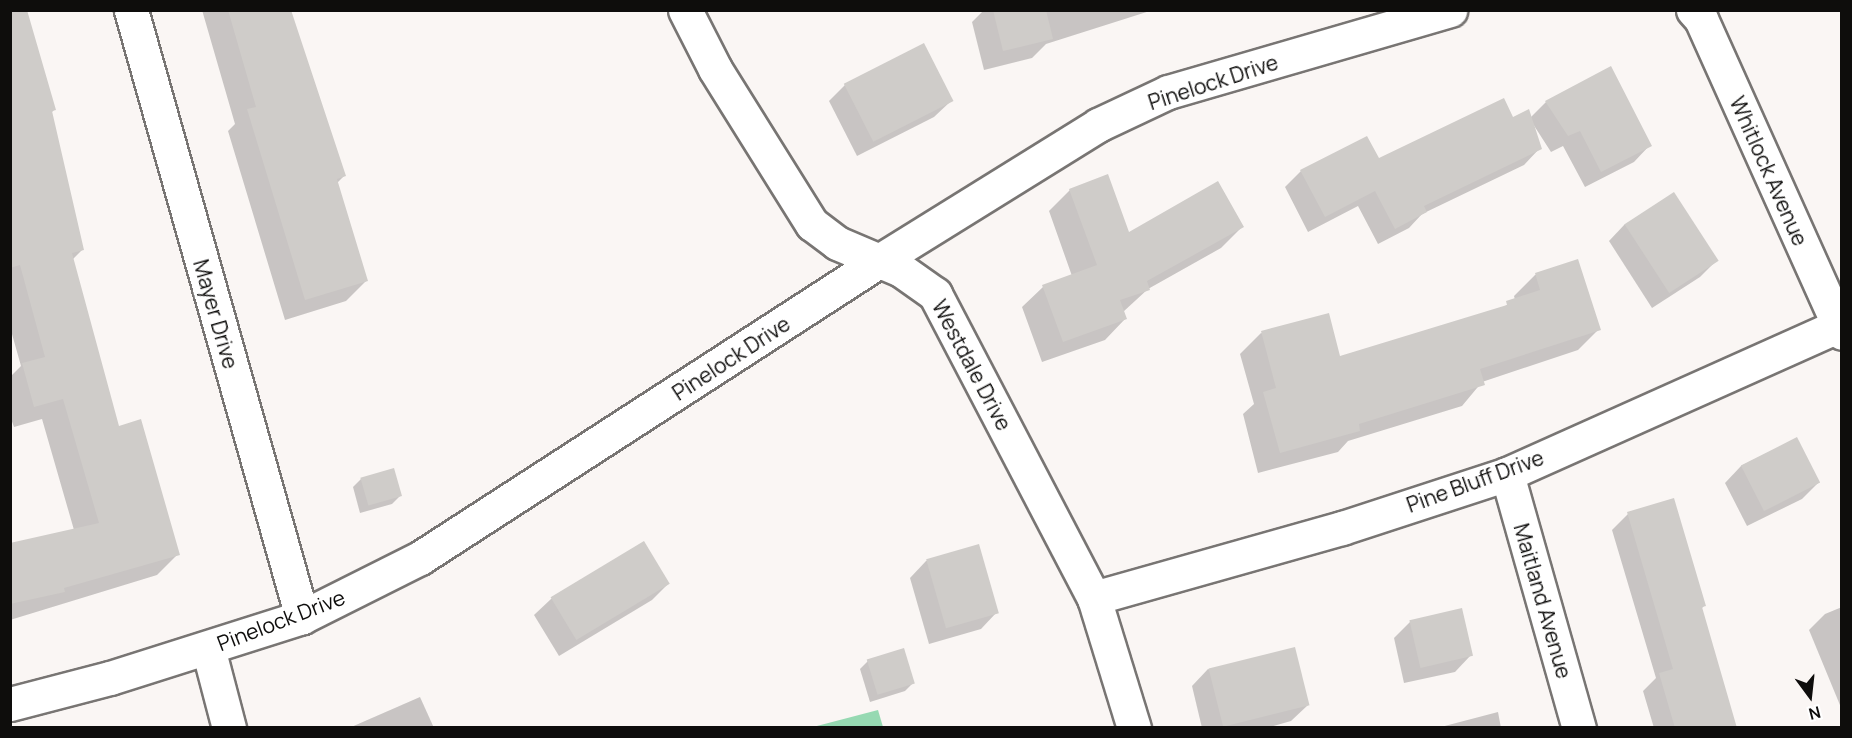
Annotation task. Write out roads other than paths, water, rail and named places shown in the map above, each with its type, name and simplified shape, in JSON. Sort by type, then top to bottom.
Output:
[{"type":"street","name":"Mayer Drive","points":[[130,10],[302,617]]},
{"type":"street","name":"Westdale Drive","points":[[685,10],[715,69],[812,224],[837,243],[901,270],[935,294],[1094,598],[1134,728]]},
{"type":"street","name":"Pinelock Drive","points":[[10,704],[208,648],[302,617],[420,558],[879,261],[1098,125],[1168,92],[1450,10]]},
{"type":"street","name":"Whitlock Avenue","points":[[1693,10],[1701,19],[1840,328]]},
{"type":"street","name":"Pine Bluff Drive","points":[[1094,598],[1342,528],[1507,474],[1840,328]]},
{"type":"street","name":"Maitland Avenue","points":[[1507,474],[1579,728]]},
{"type":"street","points":[[208,648],[229,728]]}]
